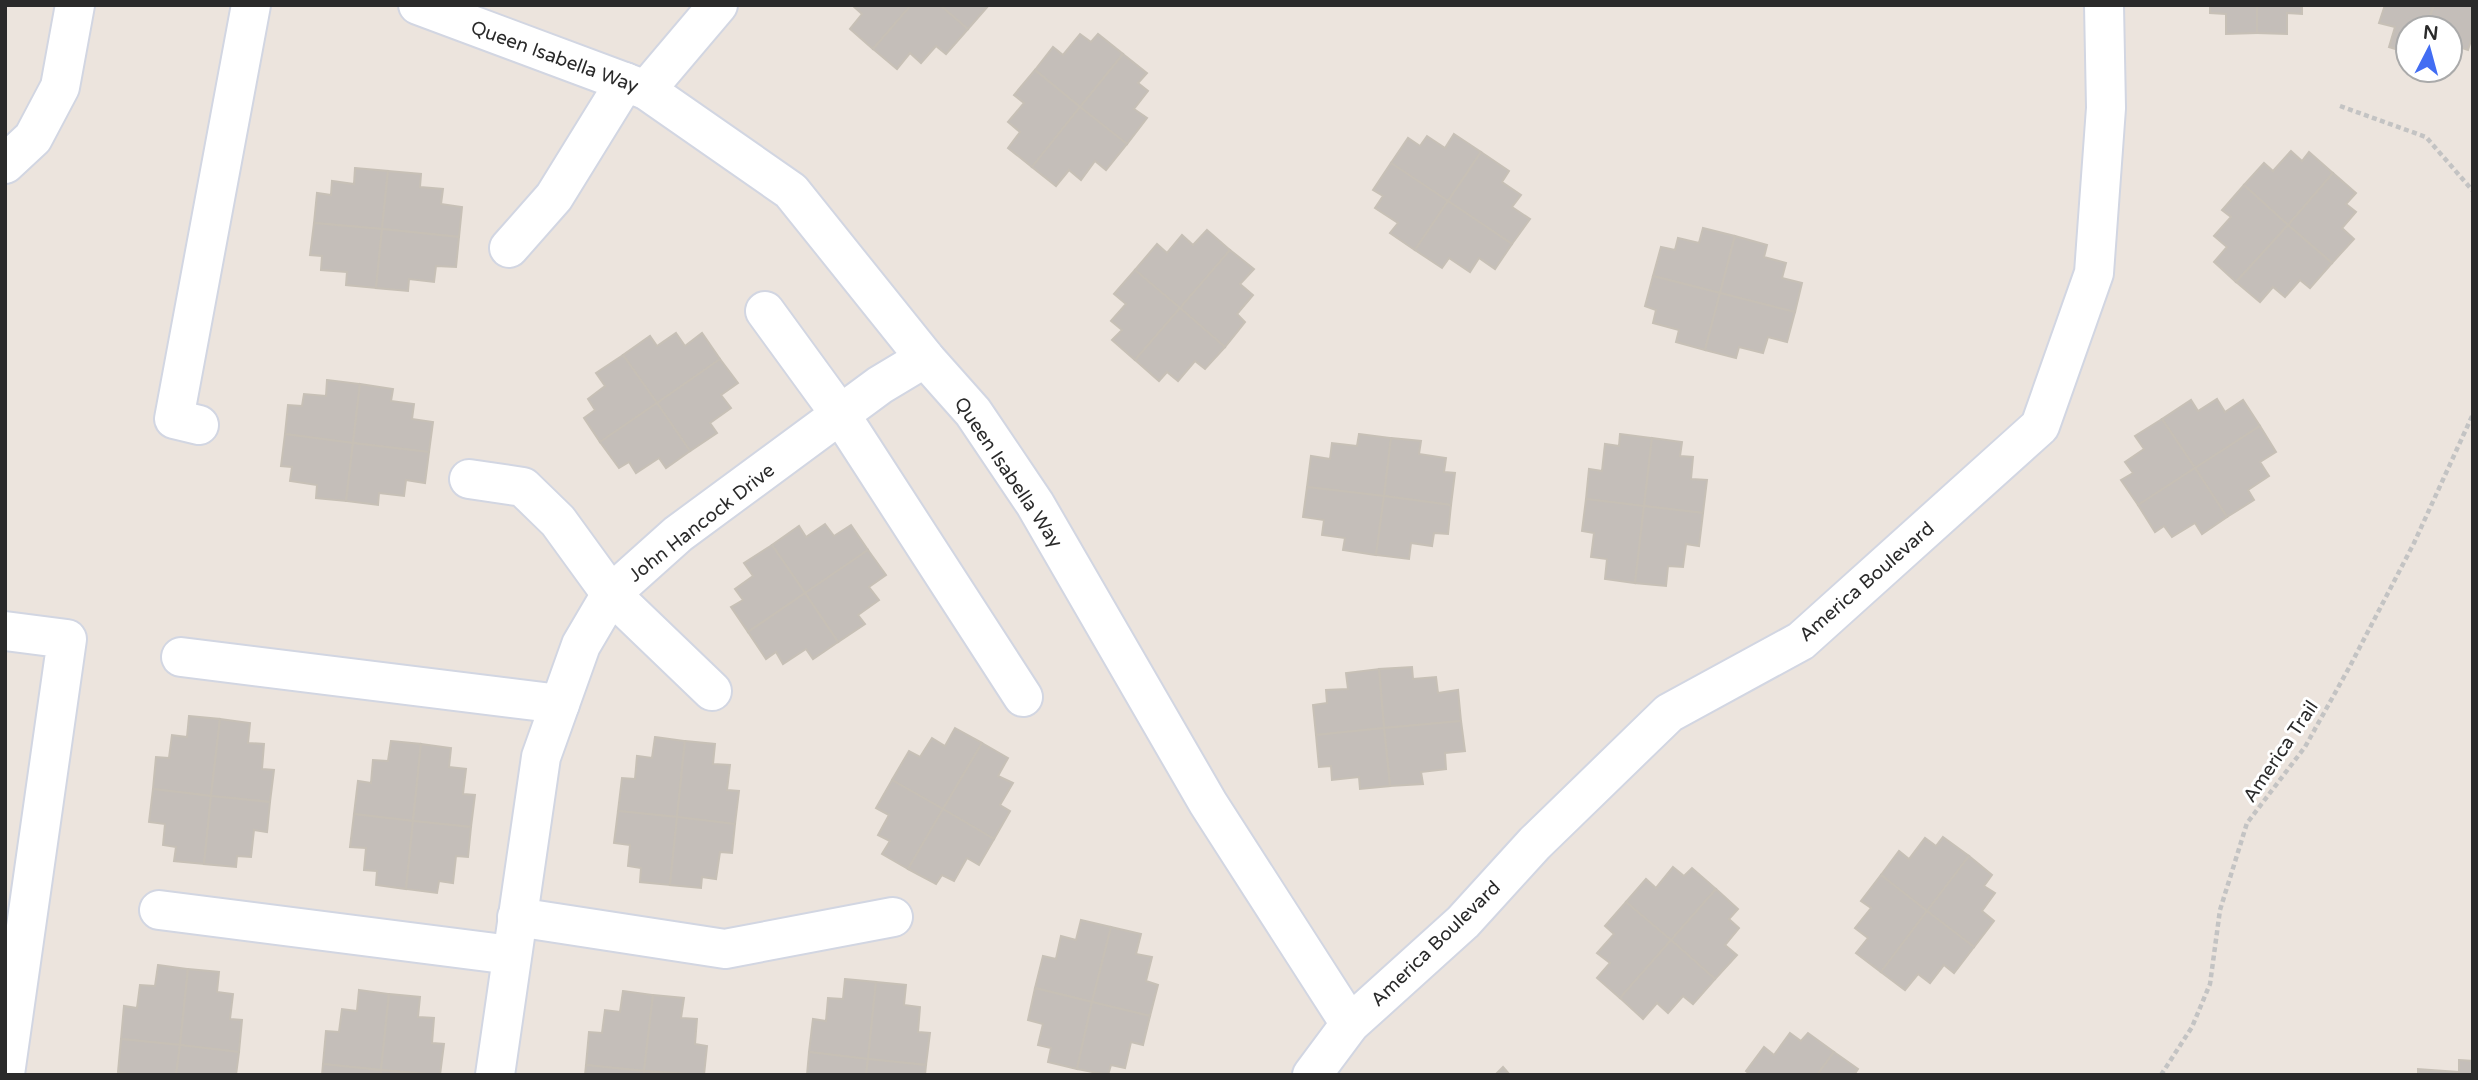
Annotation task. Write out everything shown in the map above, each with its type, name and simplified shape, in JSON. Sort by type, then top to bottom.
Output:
[{"type":"street","points":[[5,164],[33,138],[60,87],[75,5]]},
{"type":"street","points":[[199,425],[174,419],[251,5]]},
{"type":"street","name":"Queen Isabella Way","points":[[418,5],[635,86],[791,191],[925,358],[973,412],[1035,505],[1208,803],[1350,1024]]},
{"type":"street","points":[[509,248],[554,197],[635,86],[718,5]]},
{"type":"street","name":"America Boulevard","points":[[1312,1075],[1350,1024],[1463,922],[1535,843],[1669,713],[1801,641],[2040,426],[2094,273],[2106,108],[2104,5]]},
{"type":"street","points":[[765,311],[840,414],[1023,697]]},
{"type":"street","name":"John Hancock Drive","points":[[495,1075],[541,757],[582,645],[611,594],[678,534],[880,385],[925,358]]},
{"type":"street","points":[[469,479],[523,487],[558,521],[611,594],[712,691]]},
{"type":"street","points":[[5,631],[67,639],[5,1074]]},
{"type":"street","points":[[181,657],[560,704]]},
{"type":"street","points":[[159,910],[512,955]]},
{"type":"street","points":[[517,917],[725,949],[893,917]]},
{"type":"path","points":[[2340,106],[2426,137],[2473,191]]},
{"type":"path","name":"America Trail","points":[[2161,1075],[2192,1027],[2210,984],[2220,910],[2248,823],[2305,747],[2350,666],[2414,543],[2473,414]]},
{"type":"building","points":[[852,5],[911,5],[873,49],[850,29],[862,14]]},
{"type":"building","points":[[911,5],[940,5],[968,29],[946,54],[936,46],[921,63],[910,53],[897,69],[873,49]]},
{"type":"building","points":[[940,5],[989,5],[968,29]]},
{"type":"building","points":[[2210,5],[2257,5],[2257,33],[2226,34],[2226,14],[2210,13]]},
{"type":"building","points":[[2257,5],[2302,5],[2302,14],[2287,13],[2287,34],[2257,33]]},
{"type":"building","points":[[2385,5],[2434,5],[2431,14],[2394,14],[2394,27],[2379,23]]},
{"type":"building","points":[[2434,5],[2473,5],[2473,34],[2468,50],[2464,49],[2464,14],[2431,14]]},
{"type":"building","points":[[2394,30],[2394,49],[2389,47]]},
{"type":"building","points":[[1080,34],[1091,42],[1098,34],[1123,54],[1080,107],[1035,70],[1053,47],[1063,55]]},
{"type":"building","points":[[1123,54],[1147,73],[1138,83],[1148,91],[1134,109],[1147,118],[1127,144],[1080,107]]},
{"type":"building","points":[[1035,70],[1080,107],[1032,167],[1008,148],[1020,132],[1008,122],[1024,103],[1014,95]]},
{"type":"building","points":[[1080,107],[1127,144],[1106,170],[1095,161],[1081,180],[1069,170],[1056,186],[1032,167]]},
{"type":"building","points":[[1454,134],[1481,152],[1448,201],[1391,163],[1408,138],[1420,146],[1427,136],[1445,148]]},
{"type":"building","points":[[2291,151],[2302,161],[2309,152],[2333,173],[2288,225],[2244,185],[2264,163],[2273,171]]},
{"type":"building","points":[[1481,152],[1509,171],[1502,182],[1521,195],[1512,207],[1530,219],[1512,244],[1448,201]]},
{"type":"building","points":[[1391,163],[1448,201],[1415,250],[1390,233],[1398,223],[1375,208],[1383,196],[1373,190]]},
{"type":"building","points":[[355,168],[388,171],[382,229],[314,223],[317,193],[331,195],[332,181],[354,184]]},
{"type":"building","points":[[388,171],[421,174],[420,187],[443,189],[441,204],[462,207],[459,237],[382,229]]},
{"type":"building","points":[[2333,173],[2356,193],[2346,204],[2356,212],[2342,228],[2354,239],[2332,263],[2288,225]]},
{"type":"building","points":[[2244,185],[2288,225],[2236,282],[2214,262],[2227,247],[2214,236],[2231,217],[2222,210]]},
{"type":"building","points":[[1448,201],[1512,244],[1495,269],[1479,258],[1470,272],[1449,258],[1442,268],[1415,250]]},
{"type":"building","points":[[314,223],[382,229],[376,288],[346,285],[347,272],[321,270],[322,256],[310,255]]},
{"type":"building","points":[[2288,225],[2332,263],[2310,288],[2300,280],[2285,297],[2273,287],[2260,302],[2236,282]]},
{"type":"building","points":[[1703,228],[1735,236],[1720,293],[1653,276],[1661,247],[1675,250],[1678,238],[1699,243]]},
{"type":"building","points":[[382,229],[459,237],[456,267],[436,266],[434,282],[409,279],[408,291],[376,288]]},
{"type":"building","points":[[1207,230],[1230,250],[1180,308],[1135,270],[1157,244],[1167,253],[1182,235],[1193,245]]},
{"type":"building","points":[[1735,236],[1767,245],[1764,257],[1786,263],[1782,278],[1802,283],[1795,312],[1720,293]]},
{"type":"building","points":[[1230,250],[1254,269],[1240,284],[1253,295],[1237,314],[1245,322],[1225,347],[1180,308]]},
{"type":"building","points":[[1135,270],[1180,308],[1135,360],[1112,340],[1122,330],[1111,321],[1126,304],[1114,294]]},
{"type":"building","points":[[1653,276],[1720,293],[1705,350],[1676,342],[1679,330],[1653,323],[1656,310],[1645,306]]},
{"type":"building","points":[[1720,293],[1795,312],[1787,342],[1768,337],[1763,353],[1739,347],[1736,358],[1705,350]]},
{"type":"building","points":[[1180,308],[1225,347],[1205,369],[1195,361],[1178,381],[1167,372],[1159,381],[1135,360]]},
{"type":"building","points":[[676,333],[685,346],[702,333],[720,359],[657,403],[623,355],[650,336],[657,346]]},
{"type":"building","points":[[623,355],[657,403],[600,442],[584,418],[595,410],[588,399],[605,386],[596,373]]},
{"type":"building","points":[[720,359],[738,383],[721,395],[731,408],[710,423],[717,433],[690,451],[657,403]]},
{"type":"building","points":[[327,380],[360,384],[353,443],[285,434],[288,405],[302,406],[304,394],[326,396]]},
{"type":"building","points":[[360,384],[393,389],[391,401],[414,404],[412,419],[433,422],[429,452],[353,443]]},
{"type":"building","points":[[2217,399],[2225,412],[2243,400],[2260,426],[2195,468],[2162,419],[2191,400],[2198,411]]},
{"type":"building","points":[[657,403],[690,451],[666,468],[659,458],[636,473],[629,462],[619,468],[600,442]]},
{"type":"building","points":[[2162,419],[2195,468],[2138,505],[2121,480],[2133,473],[2125,462],[2144,449],[2135,436]]},
{"type":"building","points":[[2260,426],[2276,452],[2260,462],[2269,476],[2248,490],[2254,500],[2227,517],[2195,468]]},
{"type":"building","points":[[285,434],[353,443],[346,501],[316,498],[317,485],[290,481],[292,467],[281,466]]},
{"type":"building","points":[[1359,434],[1391,438],[1384,496],[1307,487],[1311,456],[1330,459],[1332,443],[1357,446]]},
{"type":"building","points":[[1620,434],[1652,438],[1644,506],[1586,499],[1589,469],[1602,471],[1605,444],[1619,446]]},
{"type":"building","points":[[1391,438],[1421,441],[1419,454],[1446,458],[1444,472],[1455,473],[1451,505],[1384,496]]},
{"type":"building","points":[[1652,438],[1682,442],[1680,456],[1693,457],[1691,479],[1707,480],[1703,513],[1644,506]]},
{"type":"building","points":[[353,443],[429,452],[425,483],[406,480],[404,496],[379,493],[378,505],[346,501]]},
{"type":"building","points":[[2195,468],[2227,517],[2202,534],[2195,523],[2172,537],[2164,526],[2155,532],[2138,505]]},
{"type":"building","points":[[1307,487],[1384,496],[1376,555],[1343,550],[1345,538],[1322,535],[1324,520],[1303,517]]},
{"type":"building","points":[[1384,496],[1451,505],[1448,534],[1434,533],[1432,546],[1411,543],[1409,559],[1376,555]]},
{"type":"building","points":[[1586,499],[1644,506],[1635,583],[1605,579],[1607,559],[1591,557],[1594,533],[1582,531]]},
{"type":"building","points":[[1644,506],[1703,513],[1699,546],[1686,544],[1683,567],[1668,566],[1666,586],[1635,583]]},
{"type":"building","points":[[825,524],[834,536],[851,525],[868,550],[805,593],[772,545],[799,526],[806,537]]},
{"type":"building","points":[[772,545],[805,593],[748,632],[731,607],[743,600],[735,589],[753,576],[744,563]]},
{"type":"building","points":[[868,550],[886,575],[869,587],[879,600],[858,615],[865,624],[838,642],[805,593]]},
{"type":"building","points":[[805,593],[838,642],[813,659],[806,649],[783,664],[776,652],[766,659],[748,632]]},
{"type":"building","points":[[1412,667],[1413,679],[1436,677],[1438,693],[1458,690],[1461,721],[1384,728],[1379,669]]},
{"type":"building","points":[[1379,669],[1384,728],[1316,735],[1313,705],[1327,703],[1326,690],[1348,689],[1346,673]]},
{"type":"building","points":[[189,716],[220,719],[211,796],[153,789],[156,757],[169,758],[172,735],[187,737]]},
{"type":"building","points":[[220,719],[250,723],[248,743],[264,744],[262,769],[274,770],[270,802],[211,796]]},
{"type":"building","points":[[1461,721],[1465,751],[1445,753],[1446,769],[1421,772],[1423,784],[1390,786],[1384,728]]},
{"type":"building","points":[[955,728],[982,743],[943,809],[892,780],[909,751],[920,757],[932,738],[945,746]]},
{"type":"building","points":[[1384,728],[1390,786],[1360,789],[1359,777],[1332,780],[1331,766],[1319,767],[1316,735]]},
{"type":"building","points":[[655,737],[685,741],[677,817],[618,811],[622,778],[635,779],[637,756],[652,758]]},
{"type":"building","points":[[391,741],[421,744],[413,821],[354,814],[358,781],[371,783],[373,760],[388,761]]},
{"type":"building","points":[[685,741],[715,744],[713,764],[730,765],[727,790],[739,791],[735,824],[677,817]]},
{"type":"building","points":[[982,743],[1008,758],[998,776],[1013,783],[1000,805],[1010,811],[994,839],[943,809]]},
{"type":"building","points":[[421,744],[451,748],[449,767],[466,769],[463,794],[475,795],[471,827],[413,821]]},
{"type":"building","points":[[892,780],[943,809],[908,869],[882,854],[890,841],[878,835],[889,815],[876,808]]},
{"type":"building","points":[[153,789],[211,796],[204,864],[174,861],[176,847],[163,845],[165,824],[149,822]]},
{"type":"building","points":[[211,796],[270,802],[267,832],[254,830],[251,857],[237,856],[236,867],[204,864]]},
{"type":"building","points":[[943,809],[994,839],[979,865],[967,858],[954,881],[942,875],[936,884],[908,869]]},
{"type":"building","points":[[618,811],[677,817],[670,885],[640,882],[641,868],[628,866],[630,845],[614,843]]},
{"type":"building","points":[[354,814],[413,821],[406,889],[376,885],[377,871],[364,870],[366,848],[350,847]]},
{"type":"building","points":[[677,817],[735,824],[732,853],[720,852],[716,879],[702,877],[701,888],[670,885]]},
{"type":"building","points":[[413,821],[471,827],[468,857],[456,856],[453,883],[439,881],[437,893],[406,889]]},
{"type":"building","points":[[1943,837],[1969,856],[1927,911],[1881,875],[1899,851],[1909,859],[1925,838],[1936,846]]},
{"type":"building","points":[[1969,856],[1992,875],[1984,886],[1995,893],[1982,911],[1994,921],[1974,947],[1927,911]]},
{"type":"building","points":[[1673,867],[1684,876],[1692,868],[1716,889],[1671,940],[1626,902],[1646,879],[1656,888]]},
{"type":"building","points":[[1881,875],[1927,911],[1881,972],[1856,953],[1868,938],[1855,928],[1871,908],[1861,901]]},
{"type":"building","points":[[1716,889],[1738,909],[1729,919],[1739,928],[1725,945],[1737,955],[1715,979],[1671,940]]},
{"type":"building","points":[[1626,902],[1671,940],[1620,998],[1597,978],[1610,963],[1597,953],[1614,934],[1605,926]]},
{"type":"building","points":[[1927,911],[1974,947],[1954,973],[1944,965],[1930,983],[1918,974],[1905,990],[1881,972]]},
{"type":"building","points":[[1081,920],[1111,927],[1092,1002],[1035,988],[1043,956],[1056,959],[1061,936],[1076,940]]},
{"type":"building","points":[[1111,927],[1141,934],[1136,954],[1152,957],[1146,981],[1158,985],[1150,1016],[1092,1002]]},
{"type":"building","points":[[1671,940],[1715,979],[1693,1004],[1683,996],[1668,1013],[1657,1003],[1643,1019],[1620,998]]},
{"type":"building","points":[[158,965],[188,969],[180,1045],[121,1039],[124,1006],[137,1008],[140,985],[155,986]]},
{"type":"building","points":[[188,969],[219,972],[217,992],[233,994],[230,1019],[242,1020],[239,1052],[180,1045]]},
{"type":"building","points":[[845,979],[876,982],[868,1059],[809,1052],[813,1019],[826,1021],[828,998],[843,999]]},
{"type":"building","points":[[876,982],[906,985],[904,1005],[920,1007],[918,1032],[930,1033],[926,1065],[868,1059]]},
{"type":"building","points":[[1035,988],[1092,1002],[1077,1069],[1048,1062],[1051,1048],[1038,1045],[1043,1024],[1028,1020]]},
{"type":"building","points":[[359,990],[389,994],[381,1070],[323,1064],[326,1031],[339,1032],[342,1009],[357,1011]]},
{"type":"building","points":[[623,991],[653,995],[644,1071],[586,1065],[589,1032],[602,1033],[605,1010],[620,1012]]},
{"type":"building","points":[[389,994],[420,997],[418,1017],[434,1018],[432,1043],[444,1044],[440,1075],[381,1070]]},
{"type":"building","points":[[653,995],[684,998],[681,1018],[697,1019],[695,1044],[707,1046],[704,1075],[644,1071]]},
{"type":"building","points":[[1092,1002],[1150,1016],[1143,1045],[1131,1042],[1125,1068],[1111,1065],[1108,1075],[1077,1069]]},
{"type":"building","points":[[1790,1033],[1801,1041],[1808,1033],[1834,1052],[1817,1075],[1751,1075],[1746,1071],[1764,1047],[1774,1055]]},
{"type":"building","points":[[121,1039],[180,1045],[176,1075],[133,1075],[118,1072]]},
{"type":"building","points":[[180,1045],[239,1052],[236,1075],[176,1075]]},
{"type":"building","points":[[809,1052],[868,1059],[866,1075],[807,1075]]},
{"type":"building","points":[[1834,1052],[1858,1069],[1854,1075],[1817,1075]]},
{"type":"building","points":[[868,1059],[926,1065],[925,1075],[866,1075]]},
{"type":"building","points":[[2459,1060],[2473,1061],[2473,1075],[2418,1075],[2418,1069],[2459,1072]]},
{"type":"building","points":[[323,1064],[381,1070],[381,1075],[322,1075]]},
{"type":"building","points":[[586,1065],[644,1071],[644,1075],[585,1075]]},
{"type":"building","points":[[1503,1067],[1510,1075],[1495,1075]]},
{"type":"building","points":[[381,1070],[427,1075],[381,1075]]},
{"type":"building","points":[[644,1071],[676,1075],[644,1075]]}]
